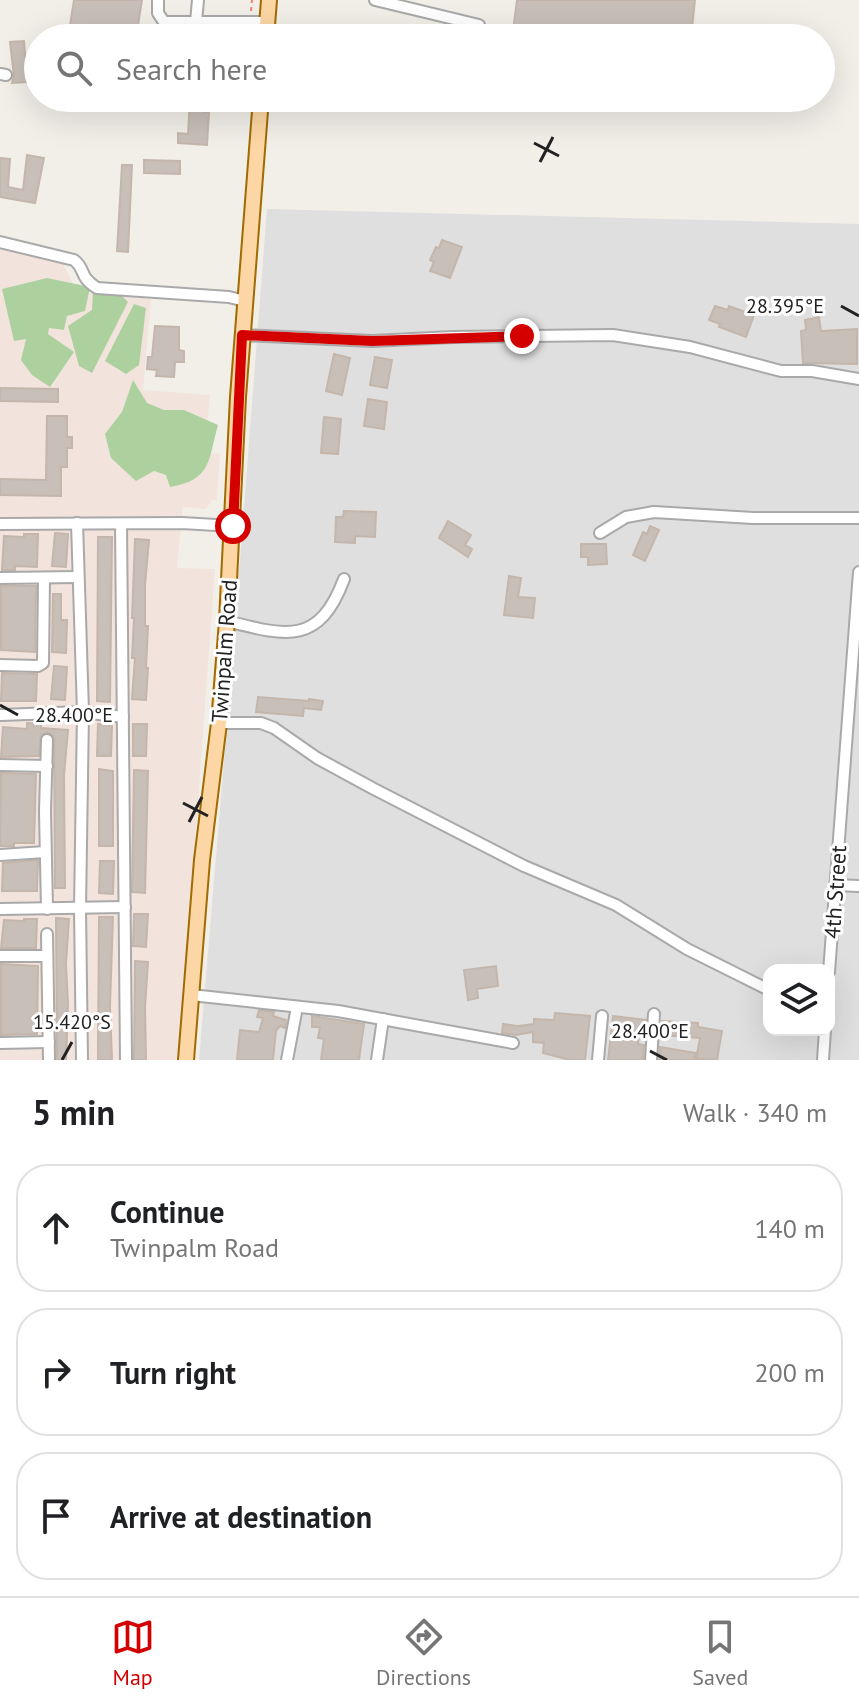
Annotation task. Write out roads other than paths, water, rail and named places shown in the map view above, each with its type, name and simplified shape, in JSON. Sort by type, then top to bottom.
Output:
[{"type":"main road","points":[[267,22],[269,0]]},
{"type":"main road","name":"Twinpalm Road","points":[[186,1060],[202,860],[219,723],[227,621],[242,335],[260,112]]},
{"type":"street","points":[[158,0],[158,13],[164,22],[267,22]]},
{"type":"street","points":[[196,22],[198,0]]},
{"type":"street","points":[[375,0],[475,24]]},
{"type":"street","points":[[0,242],[74,260],[78,262],[85,281],[97,288],[229,297],[245,301]]},
{"type":"street","points":[[242,335],[372,341],[613,335],[690,347],[781,371],[812,371],[859,379]]},
{"type":"street","points":[[600,533],[626,517],[654,512],[753,518],[859,518]]},
{"type":"street","points":[[77,523],[83,712],[80,909],[82,1060]]},
{"type":"street","points":[[0,524],[182,523],[233,526]]},
{"type":"street","points":[[121,524],[126,1060]]},
{"type":"street","name":"4th Street","points":[[830,964],[859,572]]},
{"type":"street","points":[[0,578],[78,577]]},
{"type":"street","points":[[0,665],[38,666],[43,663],[44,578]]},
{"type":"street","points":[[227,621],[269,632],[295,632],[314,625],[327,614],[344,579]]},
{"type":"street","points":[[0,715],[83,712],[123,717]]},
{"type":"street","points":[[219,723],[261,723],[274,728],[317,758],[374,789],[524,866],[624,909],[687,949],[763,987]]},
{"type":"street","points":[[47,740],[47,909]]},
{"type":"street","points":[[0,765],[47,766]]},
{"type":"street","points":[[0,855],[45,852]]},
{"type":"street","points":[[835,885],[859,886]]},
{"type":"street","points":[[0,909],[125,907]]},
{"type":"street","points":[[47,934],[49,1060]]},
{"type":"street","points":[[0,956],[47,956]]},
{"type":"street","points":[[191,995],[383,1019],[513,1043]]},
{"type":"street","points":[[287,1060],[297,1007]]},
{"type":"street","points":[[651,1060],[654,1014]]},
{"type":"street","points":[[598,1060],[602,1016]]},
{"type":"street","points":[[377,1060],[383,1019]]},
{"type":"street","points":[[823,1060],[825,1036]]},
{"type":"street","points":[[0,1043],[49,1042]]}]
